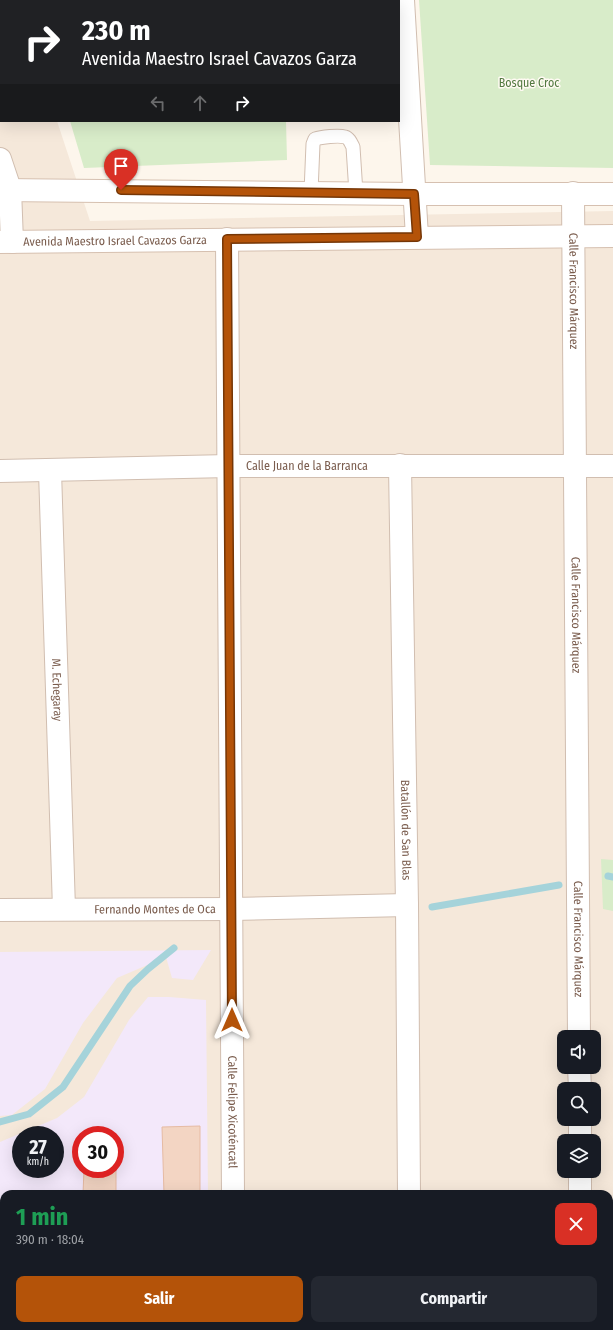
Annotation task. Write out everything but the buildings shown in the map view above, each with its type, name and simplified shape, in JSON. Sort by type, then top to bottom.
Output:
[{"type":"street","points":[[403,0],[404,109],[414,194],[417,237]]},
{"type":"street","points":[[0,159],[5,189],[6,242]]},
{"type":"street","points":[[5,189],[414,194],[613,194]]},
{"type":"street","name":"Calle Francisco Márquez","points":[[573,193],[579,1030]]},
{"type":"street","name":"Avenida Maestro Israel Cavazos Garza","points":[[6,242],[574,235],[613,236]]},
{"type":"street","name":"Calle Felipe Xicoténcatl","points":[[227,239],[234,1190]]},
{"type":"street","name":"Batallón de San Blas","points":[[400,465],[407,905],[409,1190]]},
{"type":"street","name":"Calle Juan de la Barranca","points":[[0,471],[229,466],[613,466]]},
{"type":"street","name":"M. Echegaray","points":[[50,471],[64,909]]},
{"type":"street","name":"Fernando Montes de Oca","points":[[0,910],[231,909],[407,905]]},
{"type":"street","points":[[580,1178],[580,1190]]},
{"type":"lane","points":[[311,192],[313,144],[315,139],[321,137],[345,137],[350,140],[353,147],[356,193]]},
{"type":"shaded area","points":[[0,122],[57,122],[90,221],[613,211],[613,1190],[0,1190]]},
{"type":"shaded area","points":[[211,950],[193,980],[172,978],[166,957],[117,978],[83,1023],[45,1089],[12,1115],[0,1116],[0,952]]},
{"type":"shaded area","points":[[148,997],[206,1000],[208,1190],[0,1190],[0,1142],[12,1137],[12,1178],[64,1178],[64,1126],[38,1126],[57,1118],[84,1097],[129,1020]]},
{"type":"green space","name":"Bosque Croc","points":[[419,0],[613,0],[613,168],[430,165]]},
{"type":"green space","points":[[70,122],[286,122],[287,160],[84,168]]},
{"type":"green space","points":[[601,859],[613,860],[613,911],[603,909]]},
{"type":"waterway","points":[[608,876],[613,877]]},
{"type":"waterway","points":[[432,907],[559,885]]},
{"type":"waterway","points":[[0,1122],[29,1114],[63,1087],[130,986],[174,948]]},
{"type":"route","points":[[121,190],[414,194],[417,237],[227,239],[232,1020]]}]
